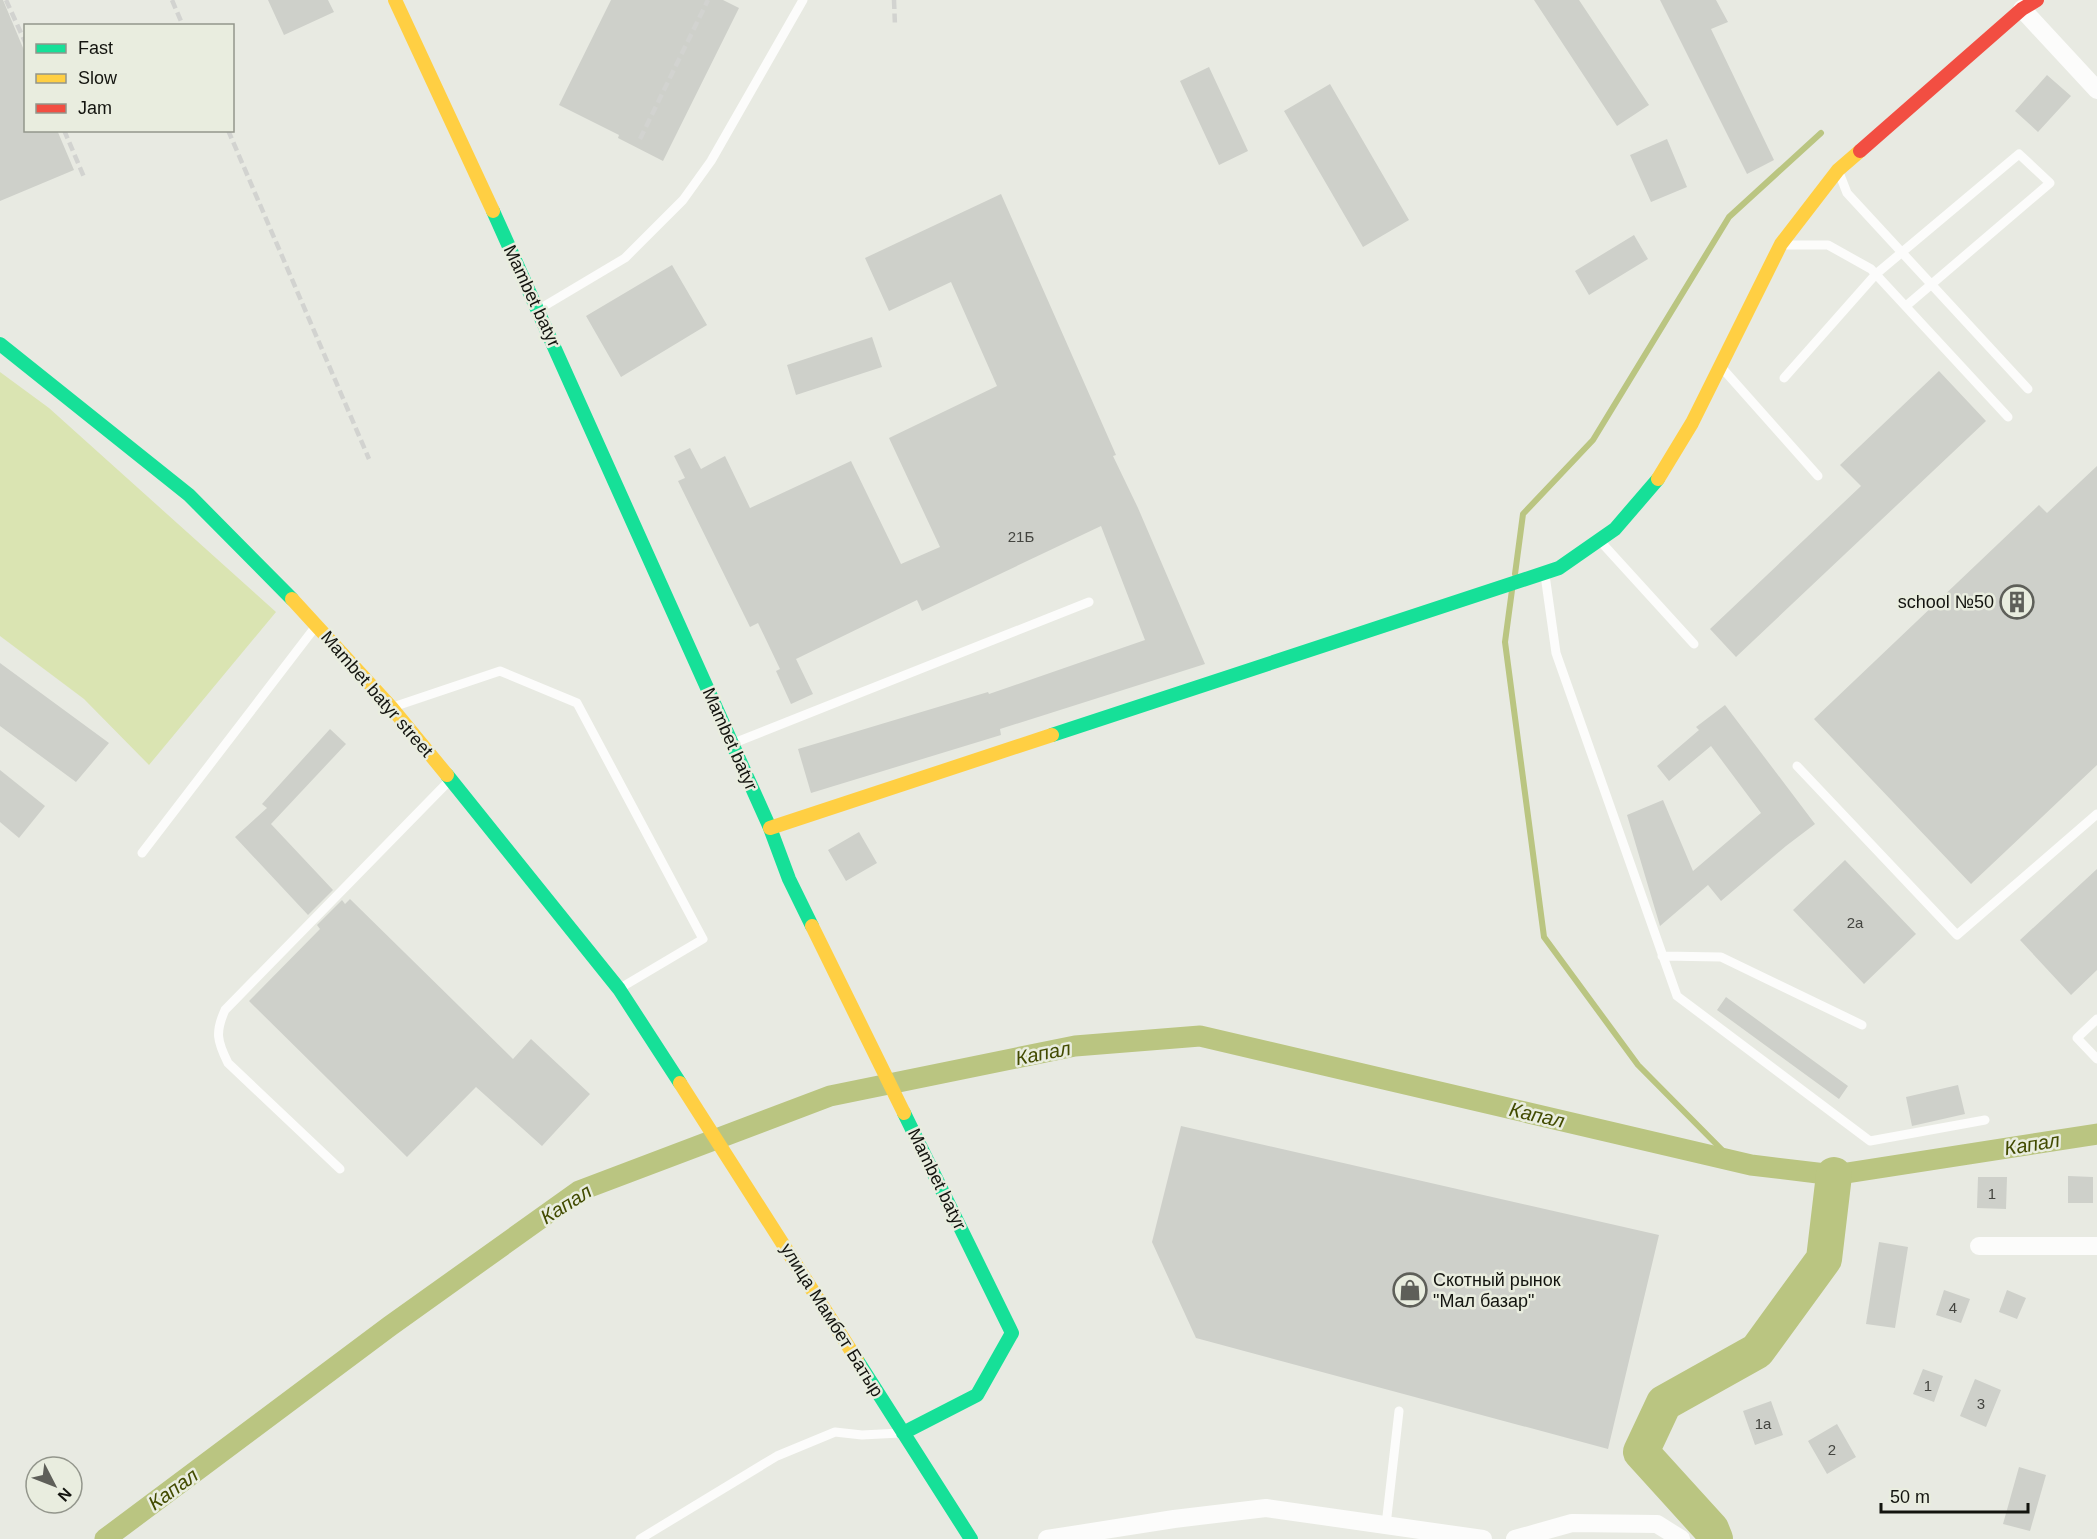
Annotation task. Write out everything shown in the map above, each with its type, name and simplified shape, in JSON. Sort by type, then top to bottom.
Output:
[{"type":"street","name":"Mambet batyr","points":[[395,0],[539,310],[770,828],[789,879],[1012,1333],[977,1395],[903,1433]]},
{"type":"street","points":[[770,828],[1559,568],[1615,530],[1658,478],[1692,423],[1781,244],[1838,170],[2029,5],[2097,90]]},
{"type":"street","name":"Mambet batyr street","points":[[0,344],[189,495],[317,624],[451,780],[619,989],[692,1102]]},
{"type":"street","name":"улица Мамбет Батыр","points":[[692,1102],[971,1539]]},
{"type":"street","points":[[1979,1246],[2097,1246]]},
{"type":"street","points":[[1047,1539],[1174,1519],[1266,1508],[1386,1525],[1408,1534],[1482,1539]]},
{"type":"street","points":[[1515,1539],[1657,1524],[1681,1539]]},
{"type":"lane","points":[[539,310],[625,258],[683,200],[711,160],[802,0]]},
{"type":"lane","points":[[1784,378],[1876,274],[2019,154],[2049,183],[1906,306]]},
{"type":"lane","points":[[1838,170],[1847,193],[2028,389]]},
{"type":"lane","points":[[1781,244],[1828,245],[1871,269],[2008,417]]},
{"type":"lane","points":[[1720,366],[1818,476]]},
{"type":"lane","points":[[1600,540],[1694,644]]},
{"type":"lane","points":[[1545,573],[1556,653],[1677,996],[1870,1141],[1985,1120]]},
{"type":"lane","points":[[732,743],[1089,602]]},
{"type":"lane","points":[[142,854],[317,624]]},
{"type":"lane","points":[[391,708],[500,671],[577,703],[704,939],[619,989]]},
{"type":"lane","points":[[1797,766],[1958,935],[2097,814]]},
{"type":"lane","points":[[340,1169],[228,1064],[218,1044],[218,1024],[225,1010],[451,780]]},
{"type":"lane","points":[[1662,956],[1721,957],[1862,1025]]},
{"type":"lane","points":[[2097,1019],[2077,1038],[2097,1059]]},
{"type":"lane","points":[[1386,1525],[1400,1411]]},
{"type":"lane","points":[[640,1539],[777,1456],[835,1432],[862,1435],[903,1433]]},
{"type":"green space","points":[[0,372],[49,408],[276,612],[149,765],[84,699],[0,636]]},
{"type":"building","points":[[0,0],[3,0],[24,50],[24,132],[58,132],[74,170],[0,201]]},
{"type":"building","points":[[268,0],[328,0],[334,12],[284,35]]},
{"type":"building","points":[[611,0],[723,0],[739,8],[663,161],[618,138],[619,135],[559,105]]},
{"type":"building","points":[[1534,0],[1579,0],[1649,105],[1617,126]]},
{"type":"building","points":[[1660,0],[1716,0],[1728,22],[1711,29],[1774,160],[1747,174]]},
{"type":"building","points":[[1209,67],[1248,151],[1219,165],[1180,81]]},
{"type":"building","points":[[2047,75],[2071,96],[2038,132],[2015,111]]},
{"type":"building","points":[[1330,84],[1409,220],[1363,247],[1284,111]]},
{"type":"building","points":[[1667,139],[1687,187],[1651,202],[1630,155]]},
{"type":"building","points":[[1001,194],[1205,664],[1000,729],[1001,735],[811,793],[798,749],[988,692],[989,694],[1145,640],[1101,526],[922,611],[917,600],[796,659],[813,694],[791,704],[776,671],[780,669],[758,623],[750,627],[678,481],[685,478],[674,456],[690,448],[701,469],[725,456],[750,508],[851,461],[901,564],[940,547],[889,438],[997,386],[951,282],[889,311],[865,258]]},
{"type":"building","points":[[1634,235],[1648,259],[1589,295],[1575,271]]},
{"type":"building","points":[[672,265],[707,325],[621,377],[586,316]]},
{"type":"building","points":[[872,337],[882,367],[796,395],[787,365]]},
{"type":"building","points":[[1939,371],[1986,421],[1736,657],[1710,629],[1861,486],[1840,465]]},
{"type":"building","name":"school №50","points":[[2097,466],[2097,765],[1971,884],[1814,719],[2039,505],[2047,513]]},
{"type":"building","points":[[0,663],[109,743],[76,782],[0,726]]},
{"type":"building","points":[[1725,705],[1815,824],[1721,901],[1708,885],[1660,926],[1627,815],[1663,800],[1693,871],[1761,813],[1711,746],[1669,781],[1657,766],[1699,730],[1696,727]]},
{"type":"building","points":[[330,729],[346,744],[271,824],[333,890],[308,915],[235,837],[267,808],[262,804]]},
{"type":"building","points":[[0,770],[45,806],[19,838],[0,822]]},
{"type":"building","points":[[859,832],[877,863],[846,881],[828,850]]},
{"type":"building","points":[[1845,860],[1916,934],[1864,984],[1793,910]]},
{"type":"building","points":[[2097,869],[2097,970],[2071,995],[2020,940]]},
{"type":"building","points":[[350,899],[513,1059],[531,1039],[590,1094],[542,1146],[476,1087],[407,1157],[249,1001],[320,929],[317,925],[342,900],[345,904]]},
{"type":"building","points":[[1726,997],[1848,1086],[1839,1099],[1717,1010]]},
{"type":"building","points":[[1958,1085],[1965,1114],[1912,1126],[1906,1097]]},
{"type":"building","name":"Скотный рынок \"Мал базар\"","points":[[1181,1126],[1659,1235],[1608,1449],[1196,1338],[1152,1242]]},
{"type":"building","points":[[2068,1176],[2093,1177],[2093,1203],[2068,1203]]},
{"type":"building","points":[[1978,1177],[2007,1177],[2006,1209],[1977,1208]]},
{"type":"building","points":[[1879,1242],[1908,1247],[1895,1328],[1866,1324]]},
{"type":"building","points":[[1944,1290],[1970,1299],[1961,1323],[1936,1315]]},
{"type":"building","points":[[2007,1290],[2026,1298],[2017,1319],[1999,1312]]},
{"type":"building","points":[[1923,1369],[1943,1376],[1934,1402],[1913,1394]]},
{"type":"building","points":[[1975,1379],[2001,1390],[1986,1427],[1960,1416]]},
{"type":"building","points":[[1771,1401],[1783,1435],[1755,1445],[1743,1411]]},
{"type":"building","points":[[1837,1424],[1856,1457],[1827,1474],[1808,1441]]},
{"type":"building","points":[[2019,1467],[2046,1475],[2030,1531],[2003,1524]]},
{"type":"waterway","points":[[1515,574],[1523,514],[1593,440],[1729,217],[1821,133]]},
{"type":"waterway","points":[[1512,590],[1505,642],[1544,937],[1638,1065],[1732,1160]]},
{"type":"waterway","name":"Капал","points":[[105,1539],[390,1326],[579,1191],[830,1096],[1075,1046],[1200,1036],[1751,1165],[1834,1175],[2097,1134]]},
{"type":"waterway","points":[[1715,1539],[1711,1529],[1641,1452],[1664,1403],[1757,1351],[1824,1259],[1834,1175]]},
{"type":"railway","points":[[6,0],[24,40]]},
{"type":"railway","points":[[172,0],[182,24]]},
{"type":"railway","points":[[640,139],[708,0]]},
{"type":"railway","points":[[894,0],[895,26]]},
{"type":"railway","points":[[65,132],[84,177]]},
{"type":"railway","points":[[229,132],[369,459]]},
{"type":"traffic: fast","points":[[493,211],[770,828],[789,879],[812,926]]},
{"type":"traffic: fast","points":[[0,344],[189,495],[292,599]]},
{"type":"traffic: fast","points":[[1052,735],[1559,568],[1615,529],[1658,479]]},
{"type":"traffic: fast","points":[[447,775],[619,989],[680,1083]]},
{"type":"traffic: fast","points":[[903,1433],[977,1395],[1012,1333],[904,1113]]},
{"type":"traffic: fast","points":[[857,1360],[971,1539]]},
{"type":"traffic: slow","points":[[395,0],[493,211]]},
{"type":"traffic: slow","points":[[1658,479],[1692,423],[1781,244],[1838,170],[1860,151]]},
{"type":"traffic: slow","points":[[292,599],[391,707],[447,775]]},
{"type":"traffic: slow","points":[[770,828],[1052,735]]},
{"type":"traffic: slow","points":[[812,926],[904,1113]]},
{"type":"traffic: slow","points":[[680,1083],[857,1360]]},
{"type":"traffic: jam","points":[[1860,151],[2022,9],[2037,0]]},
{"type":"place","name":"school №50","points":[[2017,602]]},
{"type":"place","name":"Скотный рынок \"Мал базар\"","points":[[1410,1290]]}]
